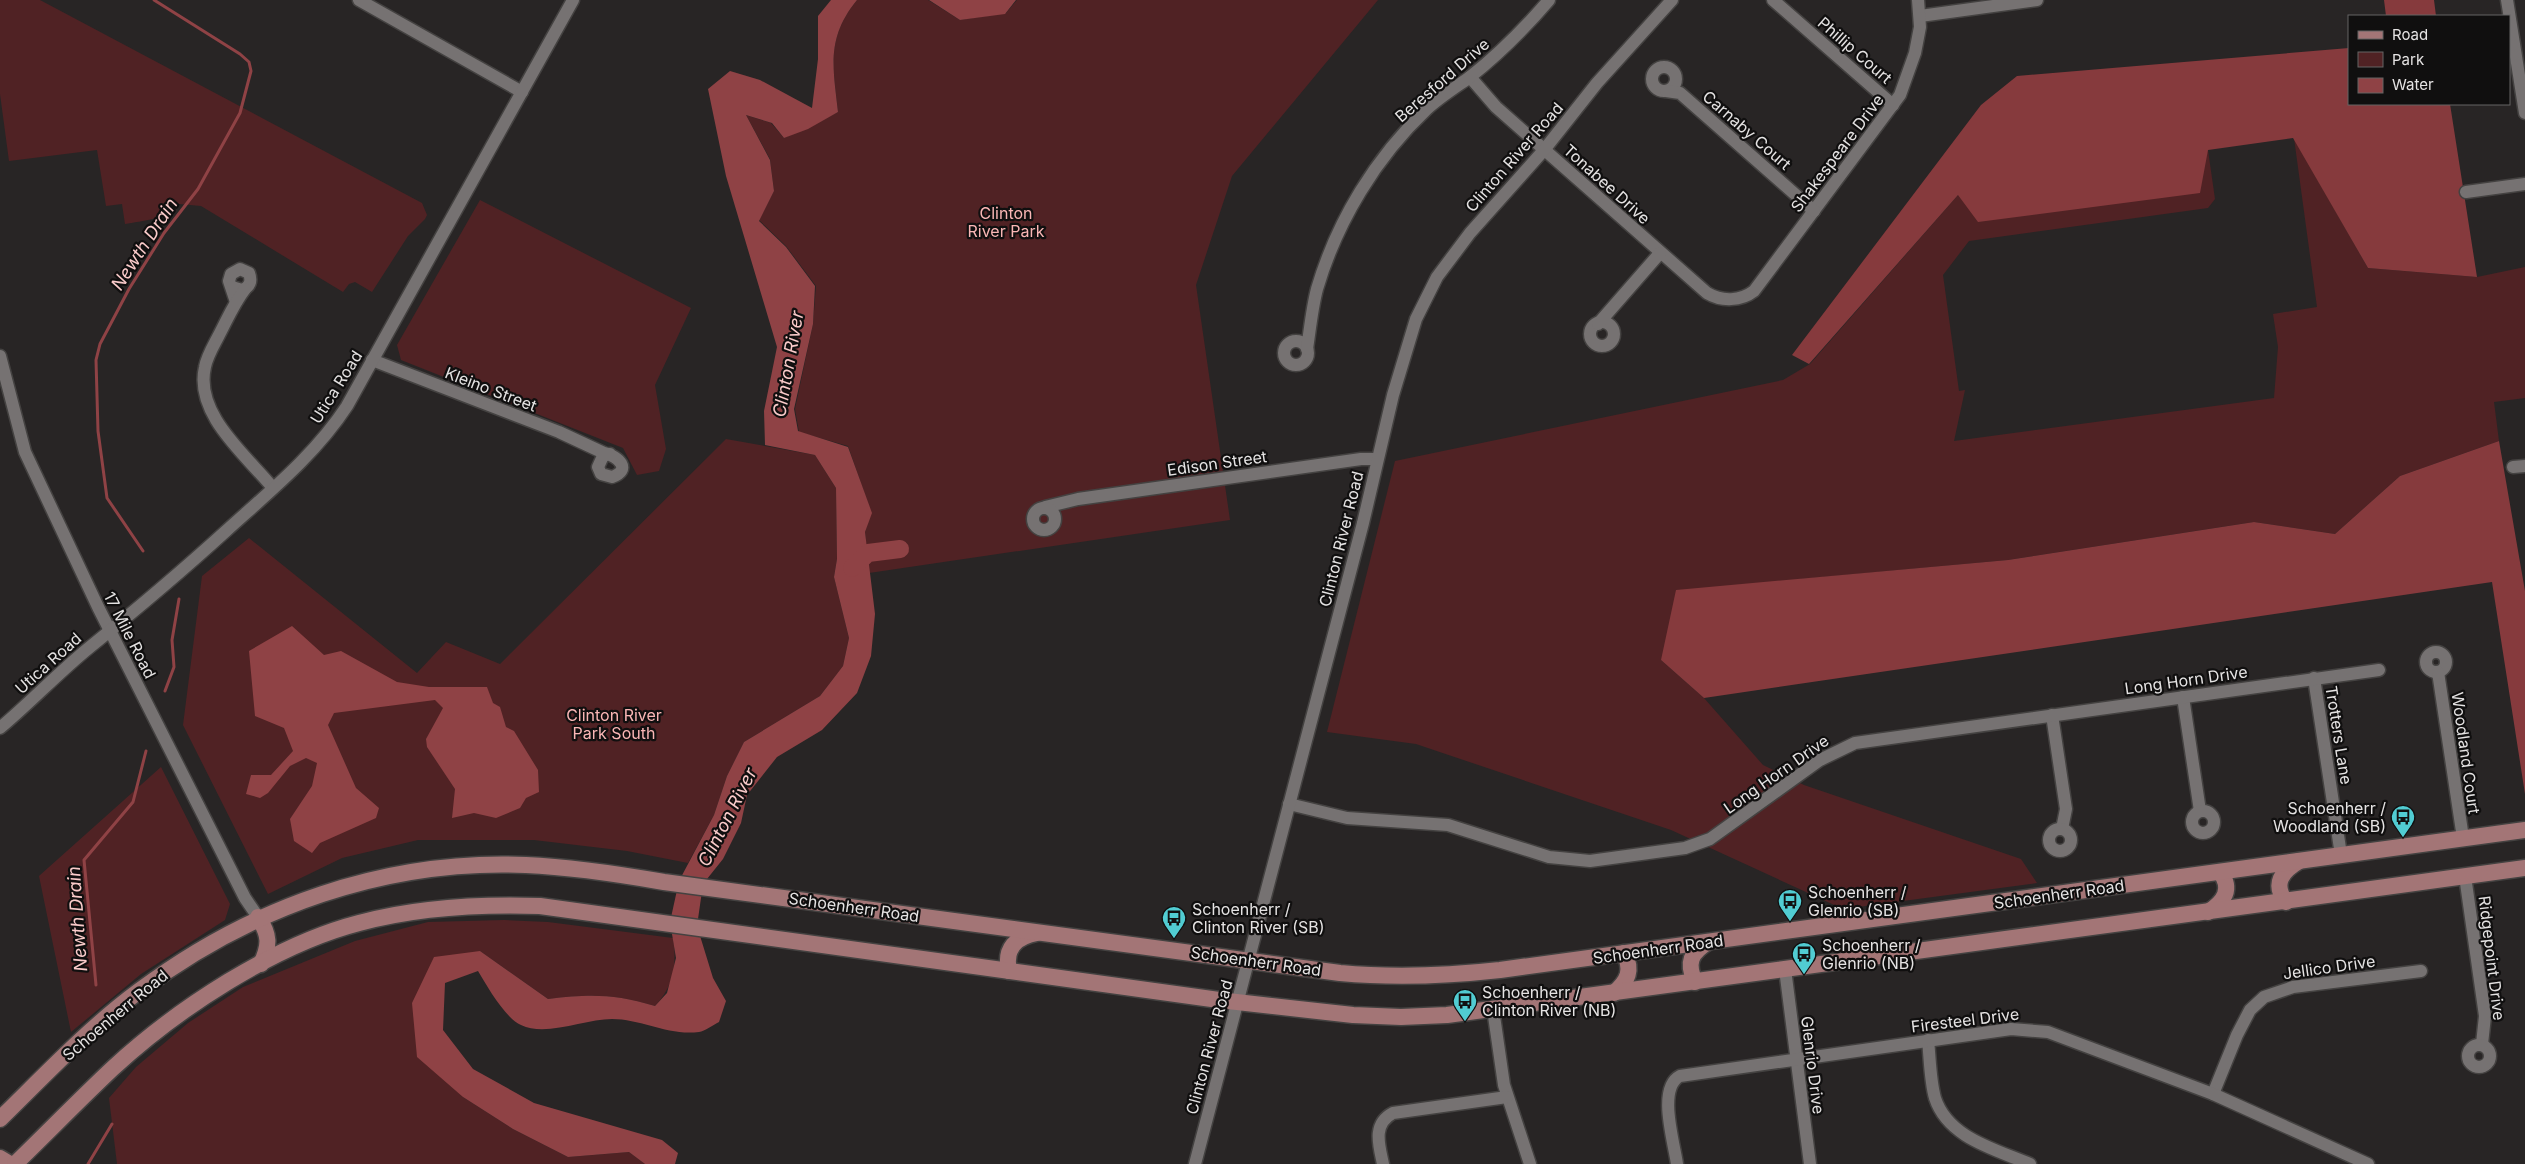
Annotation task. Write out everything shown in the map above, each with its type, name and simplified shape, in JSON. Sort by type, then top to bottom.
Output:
[{"type":"main road","name":"Schoenherr Road","points":[[0,1119],[102,1022],[137,992],[207,944],[258,917],[308,898],[362,882],[448,868],[504,865],[546,866],[604,871],[664,882],[1347,974],[1431,976],[1475,973],[1708,942],[2525,830]]},
{"type":"main road","points":[[2286,902],[2279,891],[2280,879],[2288,868],[2299,861]]},
{"type":"main road","points":[[15,1164],[114,1067],[210,993],[261,964],[336,930],[395,914],[438,908],[496,905],[540,906],[659,924],[1238,1002],[1327,1013],[1394,1017],[1493,1009],[2525,868]]},
{"type":"main road","points":[[2208,912],[2223,901],[2225,896],[2226,882],[2220,872]]},
{"type":"main road","points":[[258,917],[266,929],[269,944],[261,964]]},
{"type":"main road","points":[[1009,970],[1007,958],[1012,945],[1025,936],[1040,932]]},
{"type":"main road","points":[[1695,982],[1691,973],[1690,960],[1698,949],[1708,942]]},
{"type":"main road","points":[[1614,993],[1626,981],[1629,974],[1628,961],[1624,953]]},
{"type":"main road","points":[[0,1158],[10,1164]]},
{"type":"street","points":[[358,0],[522,92]]},
{"type":"street","name":"Utica Road","points":[[0,728],[90,647],[170,582],[300,463],[334,424],[372,360],[573,0]]},
{"type":"street","name":"Beresford Drive","points":[[1307,349],[1317,290],[1338,234],[1356,198],[1391,147],[1428,108],[1470,77],[1504,48],[1549,0]]},
{"type":"street","name":"Clinton River Road","points":[[1195,1164],[1364,523],[1392,395],[1409,340],[1430,289],[1446,262],[1544,150],[1597,83],[1672,0]]},
{"type":"street","name":"Phillip Court","points":[[1773,0],[1893,106]]},
{"type":"street","name":"Shakespeare Drive","points":[[1733,299],[1742,298],[1754,291],[1893,106],[1911,68],[1920,16],[1918,0]]},
{"type":"street","points":[[1920,16],[2037,0]]},
{"type":"street","points":[[2507,0],[2521,58],[2525,112]]},
{"type":"street","points":[[1659,68],[1667,68],[1673,72],[1675,80],[1673,87],[1666,91],[1655,87],[1652,80],[1654,73],[1659,68]]},
{"type":"street","name":"Tonabee Drive","points":[[1470,77],[1496,107],[1707,293],[1718,298],[1733,299]]},
{"type":"street","name":"Carnaby Court","points":[[1675,80],[1680,93],[1814,211]]},
{"type":"street","name":"Carnaby Court","points":[[1666,91],[1680,93]]},
{"type":"street","points":[[2466,192],[2525,184]]},
{"type":"street","points":[[1608,313],[1614,336],[1604,346],[1596,345],[1591,339],[1590,332],[1660,253]]},
{"type":"street","points":[[239,288],[236,302],[205,366],[203,391],[208,407],[221,427],[273,488]]},
{"type":"street","points":[[1598,324],[1606,323],[1612,328]]},
{"type":"street","points":[[1294,342],[1302,343],[1307,349],[1308,357],[1303,363],[1296,365],[1289,363],[1285,356],[1285,349],[1310,329]]},
{"type":"street","name":"17 Mile Road","points":[[0,356],[25,452],[110,632],[245,898],[258,917]]},
{"type":"street","name":"Kleino Street","points":[[372,360],[588,444],[598,457],[599,470],[604,476],[612,478],[618,474],[622,467],[620,460],[610,454],[598,457]]},
{"type":"street","name":"Edison Street","points":[[1045,508],[1078,499],[1351,460],[1377,459]]},
{"type":"street","points":[[1055,518],[1052,511],[1045,508],[1038,509],[1033,515],[1032,522],[1037,528],[1048,530],[1053,525],[1062,504]]},
{"type":"street","name":"Long Horn Drive","points":[[1289,804],[1347,818],[1454,826],[1549,857],[1590,861],[1697,844],[1722,831],[1820,760],[1855,743],[2378,670]]},
{"type":"street","name":"Woodland Court","points":[[2438,672],[2463,838]]},
{"type":"street","name":"Trotters Lane","points":[[2314,678],[2341,855]]},
{"type":"street","points":[[2183,697],[2200,811]]},
{"type":"street","points":[[2052,715],[2066,809],[2062,829]]},
{"type":"street","name":"Ridgepoint Drive","points":[[2465,876],[2485,1016],[2482,1044]]},
{"type":"street","name":"Glenrio Drive","points":[[1785,969],[1810,1164]]},
{"type":"street","name":"Jellico Drive","points":[[2213,1094],[2250,1010],[2264,997],[2293,987],[2420,971]]},
{"type":"street","points":[[1493,1009],[1507,1096],[1530,1164]]},
{"type":"street","name":"Firesteel Drive","points":[[1677,1164],[1668,1108],[1668,1089],[1675,1078],[1685,1074],[2011,1028],[2048,1032],[2213,1094],[2368,1164]]},
{"type":"street","points":[[1928,1040],[1935,1098],[1942,1113],[1952,1126],[1973,1140],[2030,1164]]},
{"type":"street","points":[[1383,1164],[1378,1130],[1386,1117],[1393,1114],[1507,1096]]},
{"type":"green space","points":[[0,0],[40,0],[422,203],[427,215],[425,219],[408,236],[372,292],[355,282],[349,284],[343,292],[201,206],[179,204],[175,209],[162,216],[125,224],[122,204],[106,206],[97,150],[9,161],[0,94]]},
{"type":"green space","name":"Clinton River Park","points":[[857,0],[928,0],[960,20],[1006,13],[1017,0],[1378,0],[1232,176],[1196,285],[1230,520],[869,573],[865,532],[871,512],[848,446],[799,432],[795,409],[813,324],[816,286],[786,246],[759,220],[774,191],[770,159],[746,115],[771,123],[784,138],[838,112],[834,80],[836,40],[840,27]]},
{"type":"green space","points":[[2294,138],[2368,268],[2477,277],[2525,267],[2525,398],[2494,402],[2499,441],[2400,476],[2335,534],[2254,522],[2008,560],[1801,579],[1661,660],[1704,698],[1763,765],[1804,785],[2021,859],[2037,883],[1843,909],[1671,830],[1416,744],[1327,732],[1395,461],[1783,380],[1810,364],[1958,195],[2208,150],[2215,199],[2208,208],[1969,241],[1943,275],[1959,391],[1965,390],[1954,441],[2274,398],[2278,347],[2273,314],[2317,307]]},
{"type":"green space","points":[[480,200],[691,308],[655,385],[666,449],[659,471],[637,475],[623,448],[401,360],[397,345]]},
{"type":"green space","name":"Clinton River Park South","points":[[726,439],[815,455],[836,488],[837,559],[834,577],[849,638],[843,666],[820,696],[744,742],[727,776],[714,815],[688,863],[627,851],[534,840],[418,840],[342,858],[268,894],[183,725],[202,576],[249,538],[417,673],[446,642],[500,664]]},
{"type":"green space","points":[[161,767],[230,904],[225,920],[141,974],[71,1032],[39,876]]},
{"type":"green space","points":[[504,920],[548,922],[673,938],[675,957],[673,974],[666,991],[655,1006],[627,999],[602,996],[548,999],[480,951],[412,1003],[463,1097],[513,1129],[568,1157],[629,1152],[645,1164],[117,1164],[109,1098],[136,1067],[188,1023],[243,987],[355,941],[428,922]]},
{"type":"shaded area","points":[[2384,0],[2434,0],[2436,15],[2386,15]]},
{"type":"shaded area","points":[[2348,48],[2348,105],[2450,105],[2477,277],[2368,268],[2293,138],[2208,150],[2200,193],[1978,222],[1958,195],[1809,364],[1792,355],[1981,105],[2017,76]]},
{"type":"shaded area","points":[[2499,441],[2525,591],[2525,794],[2492,582],[1704,698],[1661,660],[1676,590],[2008,560],[2254,522],[2335,534],[2400,476]]},
{"type":"water","name":"Clinton River","points":[[831,0],[857,0],[840,27],[836,40],[834,81],[838,112],[808,129],[784,138],[772,123],[746,115],[770,160],[774,191],[759,221],[786,247],[815,286],[813,324],[794,409],[798,431],[848,447],[872,513],[865,532],[875,614],[871,656],[857,693],[822,730],[777,757],[747,795],[741,823],[723,859],[703,884],[697,926],[713,978],[726,1001],[719,1022],[699,1032],[688,1033],[612,1019],[554,1028],[531,1028],[521,1025],[509,1016],[478,971],[445,983],[443,1030],[473,1069],[534,1103],[662,1140],[678,1153],[675,1164],[645,1164],[629,1152],[568,1157],[513,1129],[463,1097],[417,1057],[412,1003],[434,957],[480,951],[548,999],[602,996],[627,999],[655,1006],[667,993],[676,958],[670,922],[679,881],[714,815],[727,776],[744,742],[820,696],[843,666],[849,638],[834,577],[837,559],[836,488],[815,455],[765,445],[764,411],[777,347],[726,176],[708,89],[730,71],[760,80],[812,108],[818,59],[818,16]]},
{"type":"water","points":[[929,0],[1016,0],[1005,14],[960,20]]},
{"type":"water","points":[[292,626],[324,655],[341,651],[397,682],[429,687],[487,687],[493,703],[500,707],[506,727],[514,731],[538,770],[539,792],[526,798],[520,808],[496,818],[474,813],[452,818],[455,789],[427,747],[426,739],[443,708],[435,700],[334,713],[328,725],[356,788],[379,808],[376,818],[320,843],[312,853],[294,841],[290,819],[312,786],[317,763],[306,758],[290,766],[268,793],[260,798],[246,794],[251,775],[271,775],[293,751],[284,728],[255,716],[249,651]]},
{"type":"waterway","name":"Newth Drain","points":[[143,551],[107,498],[98,431],[96,360],[100,344],[129,289],[164,233],[198,189],[240,113],[251,71],[249,62],[240,54],[154,0]]},
{"type":"waterway","points":[[852,568],[868,553],[900,549]]},
{"type":"waterway","name":"Newth Drain","points":[[165,691],[174,667],[172,640],[179,599]]},
{"type":"waterway","name":"Newth Drain","points":[[96,985],[84,860],[133,802],[146,751]]},
{"type":"waterway","name":"Newth Drain","points":[[88,1164],[112,1124]]},
{"type":"place","name":"Schoenherr / Woodland (SB)","points":[[2403,838]]},
{"type":"place","name":"Schoenherr / Glenrio (SB)","points":[[1790,922]]},
{"type":"place","name":"Schoenherr / Clinton River (SB)","points":[[1174,939]]},
{"type":"place","name":"Schoenherr / Glenrio (NB)","points":[[1804,975]]},
{"type":"place","name":"Schoenherr / Clinton River (NB)","points":[[1465,1022]]}]
